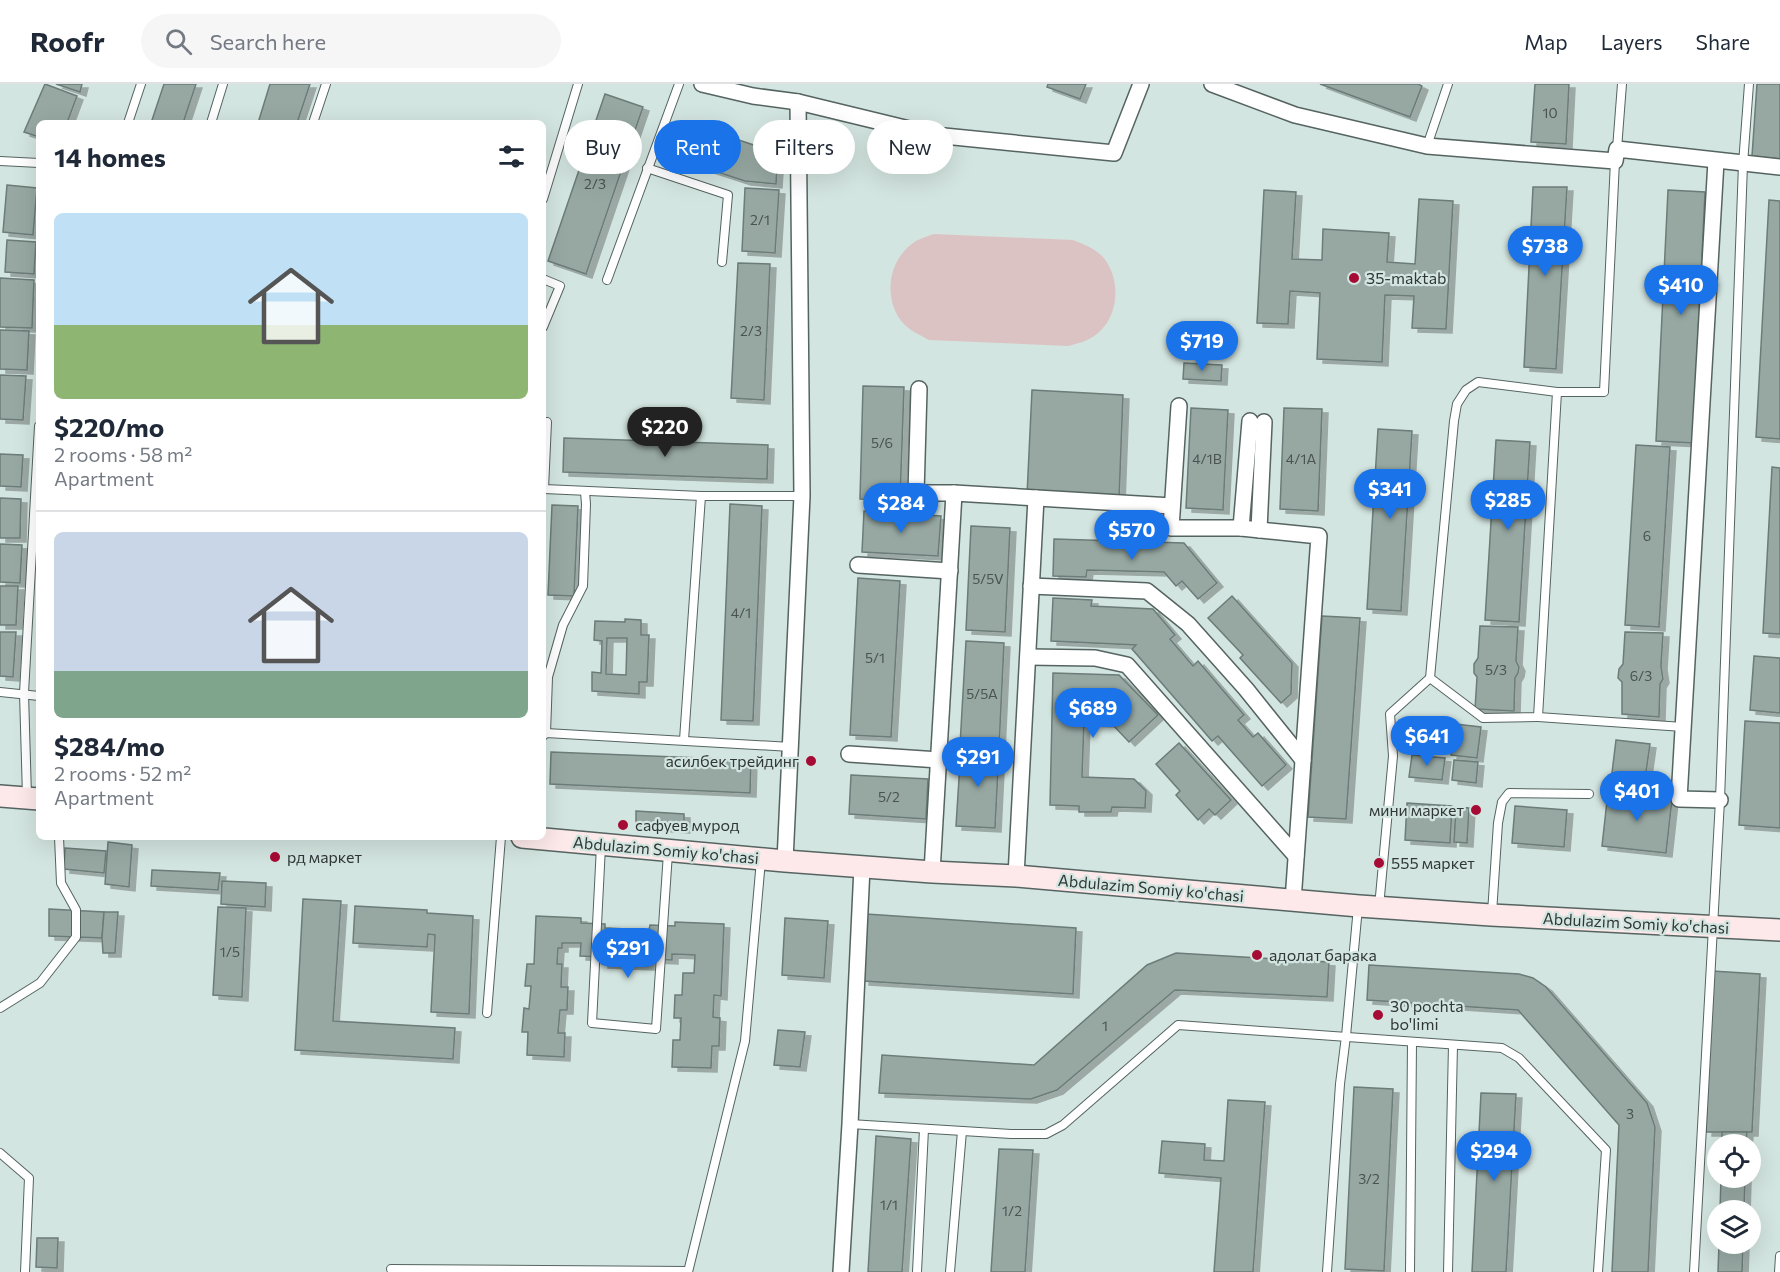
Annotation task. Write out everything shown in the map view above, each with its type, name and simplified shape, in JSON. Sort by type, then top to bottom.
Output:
[{"type":"street","points":[[702,84],[753,96],[798,102],[934,135],[1114,153],[1141,84]]},
{"type":"street","points":[[1212,84],[1295,115],[1427,146],[1616,155],[1780,167]]},
{"type":"street","points":[[785,861],[802,496],[798,102]]},
{"type":"street","points":[[1716,161],[1679,799],[1720,800]]},
{"type":"street","points":[[919,389],[916,493],[954,493],[1172,506]]},
{"type":"street","points":[[1179,406],[1171,528],[1241,528],[1319,536],[1293,901]]},
{"type":"street","points":[[1241,528],[1257,422],[1259,530]]},
{"type":"street","points":[[932,872],[954,493]]},
{"type":"street","points":[[1016,876],[1036,498]]},
{"type":"street","points":[[858,565],[950,571]]},
{"type":"street","points":[[1031,586],[1148,591],[1188,624],[1246,689],[1303,760]]},
{"type":"street","points":[[1028,657],[1095,658],[1127,665],[1296,856]]},
{"type":"street","points":[[849,754],[939,760]]},
{"type":"street","points":[[0,796],[33,799]]},
{"type":"street","name":"Abdulazim Somiy ko'chasi","points":[[546,839],[785,861],[1016,876],[1293,901],[1491,915],[1780,930]]},
{"type":"street","points":[[841,1272],[862,867]]},
{"type":"lane","points":[[129,120],[141,84]]},
{"type":"lane","points":[[212,120],[223,84]]},
{"type":"lane","points":[[314,120],[326,84]]},
{"type":"lane","points":[[546,189],[578,84]]},
{"type":"lane","points":[[608,280],[679,84]]},
{"type":"lane","points":[[1427,146],[1448,84]]},
{"type":"lane","points":[[1327,1272],[1340,1084],[1393,756],[1390,714],[1430,678],[1457,404],[1466,390],[1478,382],[1557,392],[1604,392],[1616,155],[1622,84]]},
{"type":"lane","points":[[1694,1272],[1720,800],[1743,164],[1749,84]]},
{"type":"lane","points":[[0,161],[36,163]]},
{"type":"lane","points":[[647,168],[728,195],[722,262]]},
{"type":"lane","points":[[546,280],[560,286],[546,320]]},
{"type":"lane","points":[[1538,717],[1557,392]]},
{"type":"lane","points":[[546,444],[547,422]]},
{"type":"lane","points":[[33,799],[24,693],[36,479]]},
{"type":"lane","points":[[546,489],[701,496],[802,496]]},
{"type":"lane","points":[[546,706],[548,677],[563,626],[583,586],[585,492]]},
{"type":"lane","points":[[684,740],[701,496]]},
{"type":"lane","points":[[1430,678],[1483,718],[1538,717],[1684,727]]},
{"type":"lane","points":[[0,692],[36,695]]},
{"type":"lane","points":[[546,734],[791,747]]},
{"type":"lane","points":[[1491,915],[1498,823],[1502,802],[1509,793],[1589,794]]},
{"type":"lane","points":[[0,1008],[40,983],[76,937],[76,910],[61,883],[58,840]]},
{"type":"lane","points":[[488,1013],[501,840]]},
{"type":"lane","points":[[601,844],[592,1023],[656,1029],[668,850]]},
{"type":"lane","points":[[391,1269],[688,1271],[745,1041],[761,859]]},
{"type":"lane","points":[[850,1124],[1046,1134],[1063,1125],[1178,1024],[1502,1048],[1519,1058],[1606,1150],[1598,1272]]},
{"type":"lane","points":[[1410,1272],[1412,1042]]},
{"type":"lane","points":[[1448,1272],[1453,1045]]},
{"type":"lane","points":[[917,1272],[924,1129]]},
{"type":"lane","points":[[950,1272],[962,1131]]},
{"type":"lane","points":[[0,1153],[29,1178],[25,1272]]},
{"type":"lane","points":[[1779,1272],[1780,1256]]},
{"type":"shaded area","points":[[934,234],[1073,240],[1084,245],[1102,256],[1112,274],[1115,295],[1111,316],[1095,336],[1068,346],[929,340],[909,328],[899,318],[891,298],[890,287],[900,256],[916,241]]},
{"type":"building","points":[[45,84],[77,96],[68,120],[36,120],[36,136],[24,132]]},
{"type":"building","points":[[56,84],[82,84],[80,92]]},
{"type":"building","points":[[164,84],[196,84],[184,120],[152,120]]},
{"type":"building","points":[[270,84],[310,84],[298,120],[259,120]]},
{"type":"building","points":[[1048,84],[1086,84],[1080,99],[1047,87]]},
{"type":"building","points":[[1320,84],[1418,84],[1422,86],[1410,117]]},
{"type":"building","points":[[1535,84],[1569,84],[1566,144],[1531,142]]},
{"type":"building","points":[[1757,84],[1780,84],[1780,159],[1752,156]]},
{"type":"building","points":[[605,94],[643,107],[639,120],[596,120]]},
{"type":"building","points":[[741,141],[753,145],[753,174],[777,174],[776,184],[745,181],[723,174],[741,174]]},
{"type":"building","points":[[578,174],[620,174],[586,274],[548,261]]},
{"type":"building","points":[[7,185],[36,188],[33,235],[3,232]]},
{"type":"building","points":[[1533,187],[1567,187],[1556,369],[1524,367]]},
{"type":"building","points":[[745,188],[779,190],[775,253],[742,251]]},
{"type":"building","name":"35-maktab","points":[[1264,190],[1296,192],[1292,259],[1322,260],[1323,229],[1389,233],[1387,262],[1415,264],[1419,199],[1453,201],[1446,329],[1412,328],[1414,296],[1385,295],[1382,362],[1317,359],[1320,293],[1290,291],[1288,324],[1257,323]]},
{"type":"building","points":[[1668,190],[1705,192],[1693,443],[1656,441]]},
{"type":"building","points":[[1769,200],[1780,201],[1780,439],[1756,437]]},
{"type":"building","points":[[7,240],[36,242],[34,274],[5,272]]},
{"type":"building","points":[[738,263],[770,264],[764,400],[731,398]]},
{"type":"building","points":[[0,278],[34,280],[32,328],[0,327]]},
{"type":"building","points":[[0,330],[29,331],[27,370],[0,369]]},
{"type":"building","points":[[1184,363],[1222,365],[1221,381],[1183,379]]},
{"type":"building","points":[[0,375],[26,376],[23,420],[0,419]]},
{"type":"building","points":[[863,386],[904,387],[900,500],[860,499]]},
{"type":"building","points":[[1032,390],[1123,395],[1119,499],[1027,495]]},
{"type":"building","points":[[1191,408],[1228,410],[1223,510],[1186,508]]},
{"type":"building","points":[[1284,408],[1322,409],[1318,511],[1280,509]]},
{"type":"building","points":[[1378,429],[1412,431],[1401,611],[1367,609]]},
{"type":"building","points":[[564,438],[768,445],[767,479],[563,472]]},
{"type":"building","points":[[1496,440],[1530,442],[1519,622],[1485,620]]},
{"type":"building","points":[[1636,445],[1670,447],[1659,627],[1625,625]]},
{"type":"building","points":[[0,454],[23,455],[21,487],[0,486]]},
{"type":"building","points":[[1772,467],[1780,468],[1780,634],[1763,633]]},
{"type":"building","points":[[0,498],[21,499],[20,538],[0,538]]},
{"type":"building","points":[[730,504],[762,506],[753,721],[721,720]]},
{"type":"building","points":[[552,505],[578,506],[574,596],[548,595]]},
{"type":"building","points":[[864,511],[941,516],[938,556],[862,552]]},
{"type":"building","points":[[971,526],[1010,528],[1005,632],[966,630]]},
{"type":"building","points":[[1054,539],[1184,543],[1217,583],[1198,599],[1182,581],[1176,586],[1164,572],[1087,570],[1086,577],[1053,576]]},
{"type":"building","points":[[0,544],[22,545],[20,583],[0,582]]},
{"type":"building","points":[[858,578],[900,581],[891,737],[850,735]]},
{"type":"building","points":[[0,586],[18,586],[16,625],[0,625]]},
{"type":"building","points":[[1232,596],[1292,663],[1291,694],[1281,703],[1240,658],[1243,655],[1208,618]]},
{"type":"building","points":[[1053,598],[1092,600],[1091,606],[1153,609],[1175,635],[1170,639],[1193,666],[1198,661],[1244,715],[1238,720],[1253,737],[1258,733],[1286,765],[1262,786],[1218,736],[1212,741],[1132,649],[1136,645],[1051,641]]},
{"type":"building","points":[[1322,616],[1360,618],[1346,819],[1308,817]]},
{"type":"building","points":[[625,619],[641,620],[641,635],[649,635],[647,682],[639,682],[639,694],[592,691],[592,672],[601,673],[602,641],[594,640],[595,621],[625,622]],"holes":[[[607,638],[627,638],[626,675],[606,674]]]},
{"type":"building","points":[[1480,626],[1518,627],[1516,661],[1519,667],[1515,678],[1514,711],[1475,709],[1477,677],[1474,673],[1474,664],[1478,658]]},
{"type":"building","points":[[0,632],[16,632],[13,677],[0,676]]},
{"type":"building","points":[[1625,632],[1663,633],[1661,666],[1663,679],[1660,684],[1659,717],[1622,714],[1622,682],[1618,678],[1619,669],[1623,664]]},
{"type":"building","points":[[966,641],[1004,643],[999,747],[960,745]]},
{"type":"building","points":[[1754,656],[1780,658],[1780,713],[1750,710]]},
{"type":"building","points":[[1053,673],[1119,675],[1158,715],[1129,742],[1111,723],[1084,722],[1082,777],[1134,779],[1146,791],[1145,808],[1112,807],[1111,812],[1079,812],[1079,806],[1050,805]]},
{"type":"building","points":[[1423,721],[1448,724],[1446,750],[1420,747]]},
{"type":"building","points":[[1745,721],[1780,723],[1780,828],[1739,825]]},
{"type":"building","points":[[1455,724],[1481,727],[1477,758],[1451,755]]},
{"type":"building","points":[[1616,740],[1650,744],[1643,793],[1610,789]]},
{"type":"building","points":[[1179,743],[1231,800],[1215,815],[1209,809],[1198,820],[1176,795],[1180,791],[1156,764]]},
{"type":"building","points":[[961,747],[999,749],[995,828],[956,826]]},
{"type":"building","points":[[551,752],[751,760],[750,793],[550,784]]},
{"type":"building","points":[[1412,755],[1445,758],[1442,780],[1409,777]]},
{"type":"building","points":[[1454,760],[1478,762],[1476,783],[1452,780]]},
{"type":"building","points":[[851,775],[928,779],[926,819],[849,814]]},
{"type":"building","points":[[1608,792],[1643,793],[1672,799],[1666,853],[1602,846]]},
{"type":"building","points":[[1407,803],[1452,806],[1450,843],[1405,840]]},
{"type":"building","points":[[1515,806],[1567,810],[1564,847],[1512,843]]},
{"type":"building","points":[[1456,807],[1469,808],[1467,843],[1454,842]]},
{"type":"building","points":[[636,811],[684,814],[684,829],[636,826]]},
{"type":"building","points":[[108,842],[132,845],[129,887],[105,884]]},
{"type":"building","points":[[65,848],[106,851],[104,873],[64,869]]},
{"type":"building","points":[[152,870],[220,873],[218,890],[151,886]]},
{"type":"building","points":[[222,881],[266,883],[265,907],[221,904]]},
{"type":"building","points":[[303,899],[341,901],[333,1021],[455,1028],[453,1059],[295,1050]]},
{"type":"building","points":[[355,906],[427,910],[427,913],[473,916],[469,1014],[431,1012],[435,935],[428,934],[427,947],[353,943]]},
{"type":"building","points":[[218,907],[246,908],[242,997],[213,995]]},
{"type":"building","points":[[49,909],[104,912],[102,938],[49,936]]},
{"type":"building","points":[[104,912],[118,912],[115,953],[103,953]]},
{"type":"building","points":[[866,914],[1076,928],[1073,994],[863,981]]},
{"type":"building","points":[[536,916],[581,918],[581,923],[605,924],[605,928],[649,930],[650,925],[675,926],[675,922],[724,924],[721,996],[714,995],[713,1017],[720,1018],[719,1046],[712,1046],[711,1068],[672,1067],[673,1040],[680,1040],[681,1018],[674,1018],[675,995],[682,995],[683,973],[694,973],[695,955],[672,954],[672,960],[648,959],[648,966],[602,964],[602,957],[580,956],[581,943],[562,943],[562,948],[558,948],[557,964],[562,964],[561,987],[568,987],[567,1010],[560,1010],[558,1033],[565,1033],[564,1057],[527,1055],[528,1032],[522,1032],[524,1008],[529,1009],[531,986],[525,986],[527,964],[534,964]]},
{"type":"building","points":[[785,918],[828,921],[824,978],[782,975]]},
{"type":"building","points":[[1176,953],[1329,962],[1327,997],[1175,990],[1057,1090],[1031,1099],[879,1093],[882,1055],[1034,1065],[1147,965]]},
{"type":"building","points":[[1369,965],[1519,974],[1533,978],[1546,987],[1647,1103],[1655,1127],[1648,1272],[1612,1272],[1619,1125],[1518,1010],[1367,1000]]},
{"type":"building","points":[[1712,971],[1760,974],[1752,1132],[1706,1132]]},
{"type":"building","points":[[778,1030],[805,1032],[800,1067],[774,1065]]},
{"type":"building","points":[[1354,1087],[1393,1089],[1384,1271],[1345,1269]]},
{"type":"building","points":[[1481,1093],[1516,1094],[1506,1272],[1472,1272]]},
{"type":"building","points":[[1228,1100],[1265,1102],[1253,1272],[1214,1272],[1221,1178],[1159,1173],[1162,1141],[1205,1144],[1204,1160],[1224,1161]]},
{"type":"building","points":[[1722,1132],[1747,1132],[1747,1134],[1722,1134]]},
{"type":"building","points":[[876,1136],[911,1139],[902,1272],[868,1272]]},
{"type":"building","points":[[999,1149],[1033,1150],[1025,1272],[991,1272]]},
{"type":"building","points":[[1721,1188],[1745,1188],[1744,1200],[1720,1200]]},
{"type":"building","points":[[37,1238],[58,1238],[57,1268],[36,1267]]},
{"type":"building","points":[[1719,1254],[1743,1254],[1742,1272],[1718,1272]]},
{"type":"place","name":"35-maktab","points":[[1354,278]]},
{"type":"place","name":"асилбек трейдинг","points":[[811,761]]},
{"type":"place","name":"мини маркет","points":[[1476,810]]},
{"type":"place","name":"сафуев мурод","points":[[623,825]]},
{"type":"place","name":"рд маркет","points":[[275,857]]},
{"type":"place","name":"555 маркет","points":[[1379,863]]},
{"type":"place","name":"адолат барака","points":[[1257,955]]},
{"type":"place","name":"30 pochta bo'limi","points":[[1378,1015]]}]
